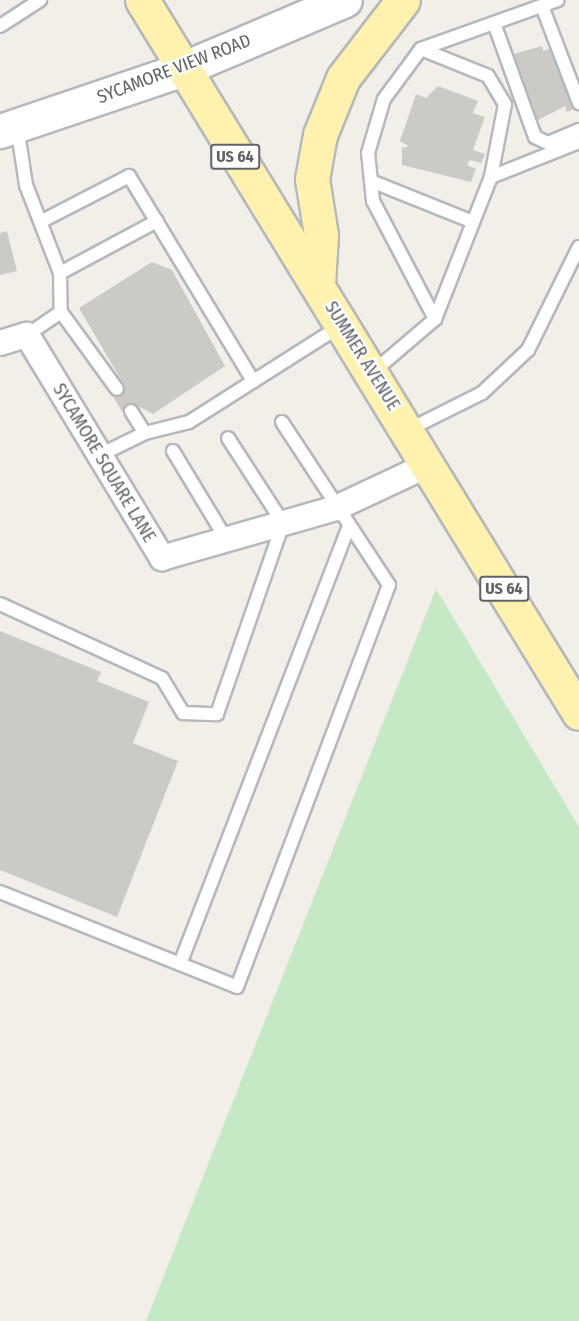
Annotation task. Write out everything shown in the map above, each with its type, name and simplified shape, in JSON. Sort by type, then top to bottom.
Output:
[{"type":"main road","name":"SUMMER AVENUE","points":[[142,0],[180,70],[373,372],[579,713]]},
{"type":"main road","name":"SYCAMORE VIEW ROAD","points":[[8,128],[180,70],[345,0]]},
{"type":"main road","points":[[318,284],[321,235],[312,179],[320,135],[343,78],[403,0]]},
{"type":"street","points":[[0,343],[27,335]]},
{"type":"street","name":"SYCAMORE SQUARE LANE","points":[[27,335],[162,558],[283,523],[342,518],[428,465]]},
{"type":"lane","points":[[0,26],[40,0]]},
{"type":"lane","points":[[435,320],[373,201],[368,153],[384,99],[421,49],[558,0]]},
{"type":"lane","points":[[542,6],[579,103]]},
{"type":"lane","points":[[494,22],[535,137],[548,143],[579,130]]},
{"type":"lane","points":[[373,372],[435,320],[490,177],[505,104],[488,76],[421,49]]},
{"type":"lane","points":[[8,128],[26,185],[42,221],[60,273],[61,312],[117,389]]},
{"type":"lane","points":[[490,177],[579,142]]},
{"type":"lane","points":[[42,221],[127,174],[253,381]]},
{"type":"lane","points":[[371,181],[473,222]]},
{"type":"lane","points":[[60,273],[157,221]]},
{"type":"lane","points":[[408,430],[482,393],[528,351],[579,247]]},
{"type":"lane","points":[[27,335],[61,312]]},
{"type":"lane","points":[[100,455],[146,433],[174,428],[223,400],[343,324]]},
{"type":"lane","points":[[131,411],[146,433]]},
{"type":"lane","points":[[0,892],[237,987],[389,585],[342,518],[282,422]]},
{"type":"lane","points":[[0,604],[162,678],[183,713],[217,714],[283,523],[228,438]]},
{"type":"lane","points":[[173,452],[226,539]]},
{"type":"lane","points":[[180,964],[342,518]]},
{"type":"green space","points":[[436,589],[579,827],[579,1321],[146,1321]]},
{"type":"building","points":[[542,46],[543,51],[554,47],[574,100],[572,110],[567,112],[565,106],[538,120],[530,117],[510,55]]},
{"type":"building","points":[[438,86],[478,101],[473,113],[485,117],[473,150],[485,154],[481,163],[470,160],[467,165],[476,169],[471,182],[402,165],[402,148],[409,146],[400,141],[416,94],[426,98]]},
{"type":"building","points":[[7,231],[17,271],[0,275],[0,233]]},
{"type":"building","points":[[152,262],[172,270],[225,366],[153,414],[138,406],[124,415],[111,393],[124,385],[79,308]]},
{"type":"building","points":[[0,631],[101,672],[97,681],[149,702],[133,743],[178,761],[117,917],[0,870]]}]
